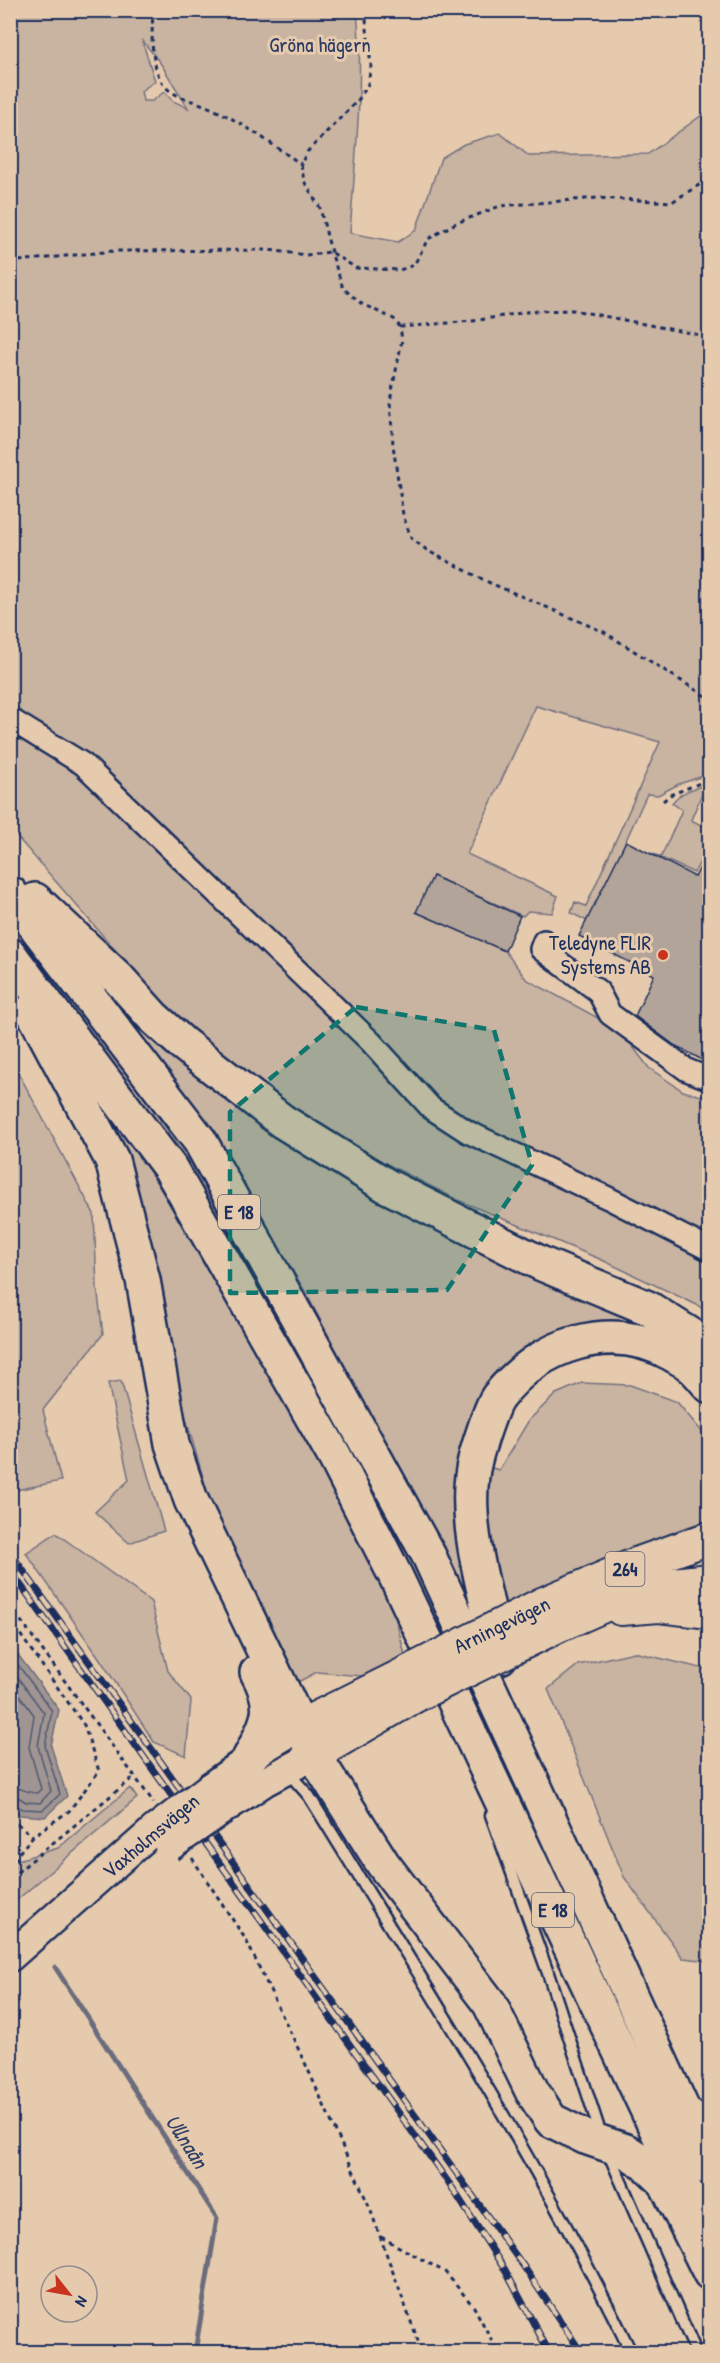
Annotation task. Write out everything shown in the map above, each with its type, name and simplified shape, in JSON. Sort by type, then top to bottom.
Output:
[{"type":"highway","points":[[10,877],[118,978],[153,1017],[182,1044],[282,1121],[387,1186],[542,1264],[648,1308],[710,1347]]},
{"type":"highway","name":"E 18","points":[[10,893],[200,1141],[429,1556],[569,1867],[710,2169]]},
{"type":"highway","name":"E 18","points":[[10,955],[170,1168],[335,1457],[396,1576],[710,2243]]},
{"type":"highway","points":[[10,976],[32,1010],[112,1160],[143,1280],[172,1444],[191,1500],[300,1726]]},
{"type":"highway","points":[[569,1867],[509,1697],[477,1559],[470,1508],[474,1461],[497,1398],[527,1368],[570,1343],[604,1337],[637,1340],[663,1350],[691,1365],[710,1386]]},
{"type":"highway","points":[[191,1500],[189,1528],[222,1606],[263,1683],[270,1703],[265,1728],[275,1762],[383,1864],[490,2004],[532,2091],[551,2120],[585,2137],[626,2151],[646,2164],[665,2182],[710,2272]]},
{"type":"main road","name":"Arningevägen","points":[[300,1726],[418,1678],[550,1615],[636,1563],[710,1538]]},
{"type":"main road","name":"Arningevägen","points":[[550,1615],[591,1611],[646,1587],[710,1580]]},
{"type":"main road","points":[[591,1611],[659,1606],[710,1612]]},
{"type":"main road","name":"Arningevägen","points":[[275,1762],[418,1678]]},
{"type":"main road","points":[[218,1798],[275,1762],[300,1726]]},
{"type":"main road","name":"Vaxholmsvägen","points":[[10,1957],[46,1925],[167,1833],[275,1762],[300,1726]]},
{"type":"street","points":[[10,719],[83,764],[372,1042],[431,1108],[468,1132],[608,1198],[710,1250]]},
{"type":"street","points":[[544,941],[542,949],[598,991],[610,1014],[687,1070],[710,1078]]},
{"type":"lane","points":[[396,1576],[404,1618]]},
{"type":"lane","points":[[275,1762],[309,1796],[473,2060],[568,2228],[631,2352]]},
{"type":"lane","points":[[486,1800],[548,1972],[604,2142],[696,2352]]},
{"type":"lane","points":[[671,2086],[710,2118]]},
{"type":"path","points":[[153,10],[151,47],[160,80],[176,95],[208,106],[301,164]]},
{"type":"path","points":[[365,10],[371,66],[368,84],[359,99],[312,146],[301,164],[304,181],[320,208],[343,288],[350,295],[394,319],[400,327],[402,340],[390,401],[393,445],[403,515],[411,538],[428,551],[488,582],[604,632],[710,699]]},
{"type":"path","points":[[10,262],[113,251],[269,250],[306,255],[331,252],[356,268],[400,270],[414,265],[428,239],[454,224],[500,206],[598,198],[672,202],[710,178]]},
{"type":"path","points":[[400,327],[473,321],[532,311],[573,310],[710,337]]},
{"type":"path","points":[[663,801],[669,795],[710,778]]},
{"type":"path","points":[[10,1606],[135,1776],[167,1833],[246,1940],[306,2065],[369,2206],[422,2352]]},
{"type":"path","points":[[10,1620],[84,1725],[99,1771],[69,1811],[33,1836],[18,1854],[10,1878]]},
{"type":"path","points":[[10,1878],[135,1776]]},
{"type":"path","points":[[10,1818],[33,1836]]},
{"type":"path","points":[[380,2237],[445,2272],[474,2307],[498,2352]]},
{"type":"highlighted area","points":[[356,1007],[494,1030],[532,1165],[447,1290],[230,1293],[230,1112]]},
{"type":"green space","name":"Gröna hägern","points":[[10,11],[357,11],[360,66],[350,233],[398,242],[416,230],[441,158],[464,144],[500,133],[529,156],[648,154],[709,110],[709,774],[679,784],[658,795],[647,794],[589,922],[571,913],[575,902],[586,906],[660,742],[536,706],[467,854],[558,896],[552,913],[528,911],[523,916],[433,876],[417,912],[505,951],[526,979],[620,1030],[649,1068],[683,1091],[709,1098],[709,1313],[697,1305],[602,1260],[458,1200],[332,1136],[228,1069],[171,1014],[11,830]],"holes":[[[142,40],[161,64],[188,108],[173,101],[164,92],[152,101],[143,101],[141,91],[155,81]]]},
{"type":"green space","points":[[709,785],[709,791],[703,791],[691,820],[705,827],[709,815],[709,845],[694,873],[651,853],[661,857],[682,810],[672,803],[675,799],[689,791]]},
{"type":"green space","points":[[10,917],[144,1096],[218,1208],[338,1419],[448,1634],[438,1638],[82,1026],[11,927]]},
{"type":"green space","points":[[90,973],[166,1048],[705,1353],[608,1324],[482,1403],[478,1619],[470,1621],[351,1378],[305,1291],[254,1209]]},
{"type":"green space","points":[[11,1059],[94,1214],[97,1287],[103,1334],[43,1410],[61,1481],[11,1491]]},
{"type":"green space","points":[[95,1090],[100,1093],[199,1250],[296,1413],[389,1593],[405,1655],[379,1670],[362,1676],[317,1672],[294,1684],[227,1541],[207,1491]]},
{"type":"green space","points":[[121,1381],[164,1531],[129,1543],[95,1512],[129,1480],[108,1383]]},
{"type":"green space","points":[[582,1383],[630,1385],[677,1402],[709,1440],[709,1520],[678,1530],[503,1609],[484,1510],[489,1467],[499,1470],[529,1420],[556,1394]]},
{"type":"green space","points":[[56,1533],[151,1602],[168,1671],[191,1700],[186,1756],[154,1742],[100,1659],[26,1553]]},
{"type":"green space","points":[[634,1652],[709,1670],[709,1961],[683,1958],[624,1877],[548,1689],[578,1665]]},
{"type":"green space","points":[[130,1788],[137,1798],[11,1905],[11,1855],[18,1860],[58,1848]]},
{"type":"water","points":[[10,1644],[59,1710],[51,1746],[67,1796],[45,1817],[20,1815],[11,1807]]},
{"type":"building","name":"Teledyne FLIR Systems AB","points":[[626,841],[695,877],[710,849],[710,1064],[674,1045],[635,1016],[654,975],[579,936]]},
{"type":"building","points":[[433,876],[520,916],[505,951],[416,912]]},
{"type":"waterway","name":"Ullnaån","points":[[55,1967],[217,2218],[195,2352]]},
{"type":"railway","points":[[10,1552],[524,2267],[581,2352]]},
{"type":"railway","points":[[10,1570],[451,2186],[505,2270],[549,2352]]},
{"type":"place","name":"Teledyne FLIR Systems AB","points":[[663,955]]}]
